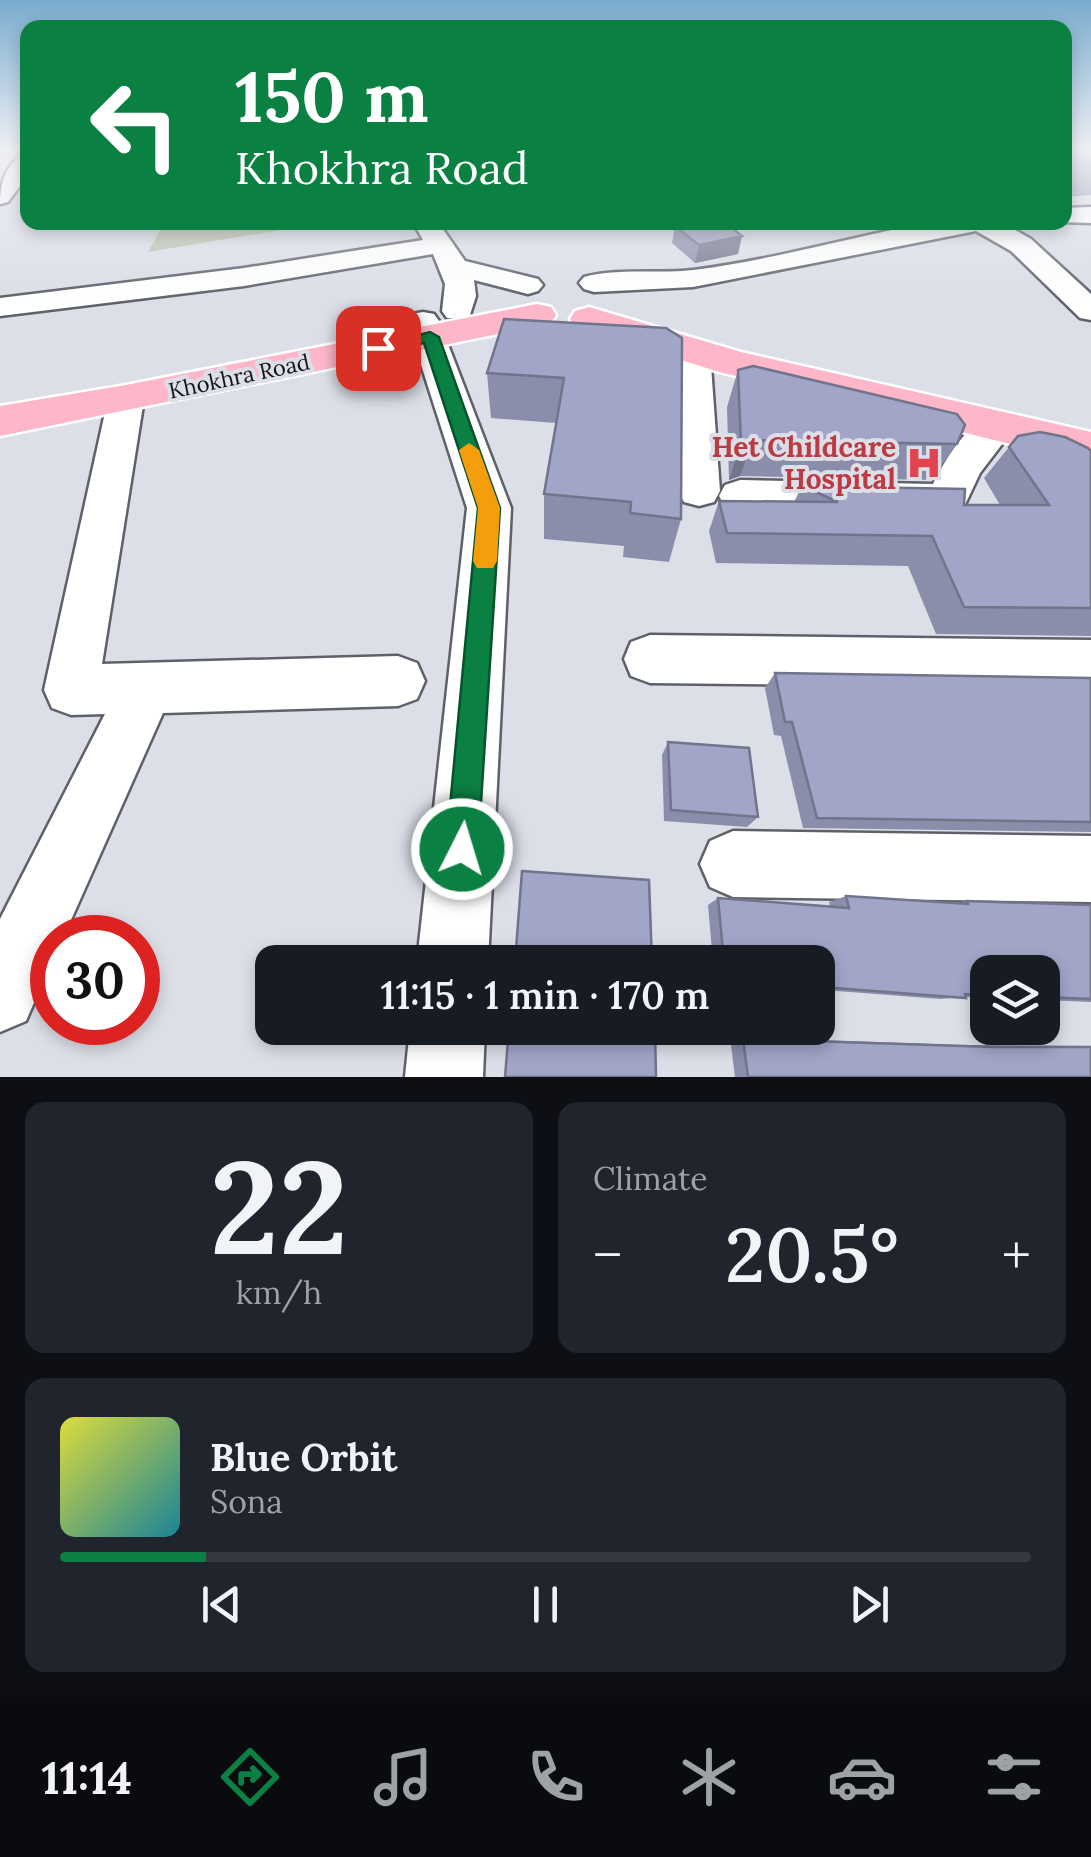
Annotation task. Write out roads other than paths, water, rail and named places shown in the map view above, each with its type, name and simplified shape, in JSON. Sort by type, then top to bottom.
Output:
[{"type":"main road","points":[[451,318],[533,300],[610,301],[652,324],[1081,441]]},
{"type":"main road","name":"Khokhra Road","points":[[0,407],[128,386],[533,300]]},
{"type":"main road","points":[[610,301],[704,355],[996,426],[1081,441]]},
{"type":"main road","name":"Khokhra Road","points":[[0,421],[126,399],[451,318]]},
{"type":"street","points":[[827,230],[852,248]]},
{"type":"street","points":[[610,301],[700,276],[943,230]]},
{"type":"street","points":[[992,230],[1021,246],[1091,311]]},
{"type":"street","points":[[441,245],[463,294],[451,318],[489,508],[454,945]]},
{"type":"street","points":[[0,307],[244,277],[441,245],[533,300]]},
{"type":"street","points":[[704,355],[723,498]]},
{"type":"street","points":[[126,399],[70,690],[398,681]]},
{"type":"street","points":[[723,498],[947,500],[962,467],[996,426]]},
{"type":"street","points":[[1081,441],[1091,480]]},
{"type":"street","points":[[723,498],[967,524]]},
{"type":"street","points":[[650,659],[1091,664]]},
{"type":"street","points":[[0,995],[147,688]]},
{"type":"street","points":[[733,864],[1091,869]]},
{"type":"street","points":[[444,1077],[447,1045]]},
{"type":"place","name":"Het Childcare Hospital","points":[[924,463]]}]
